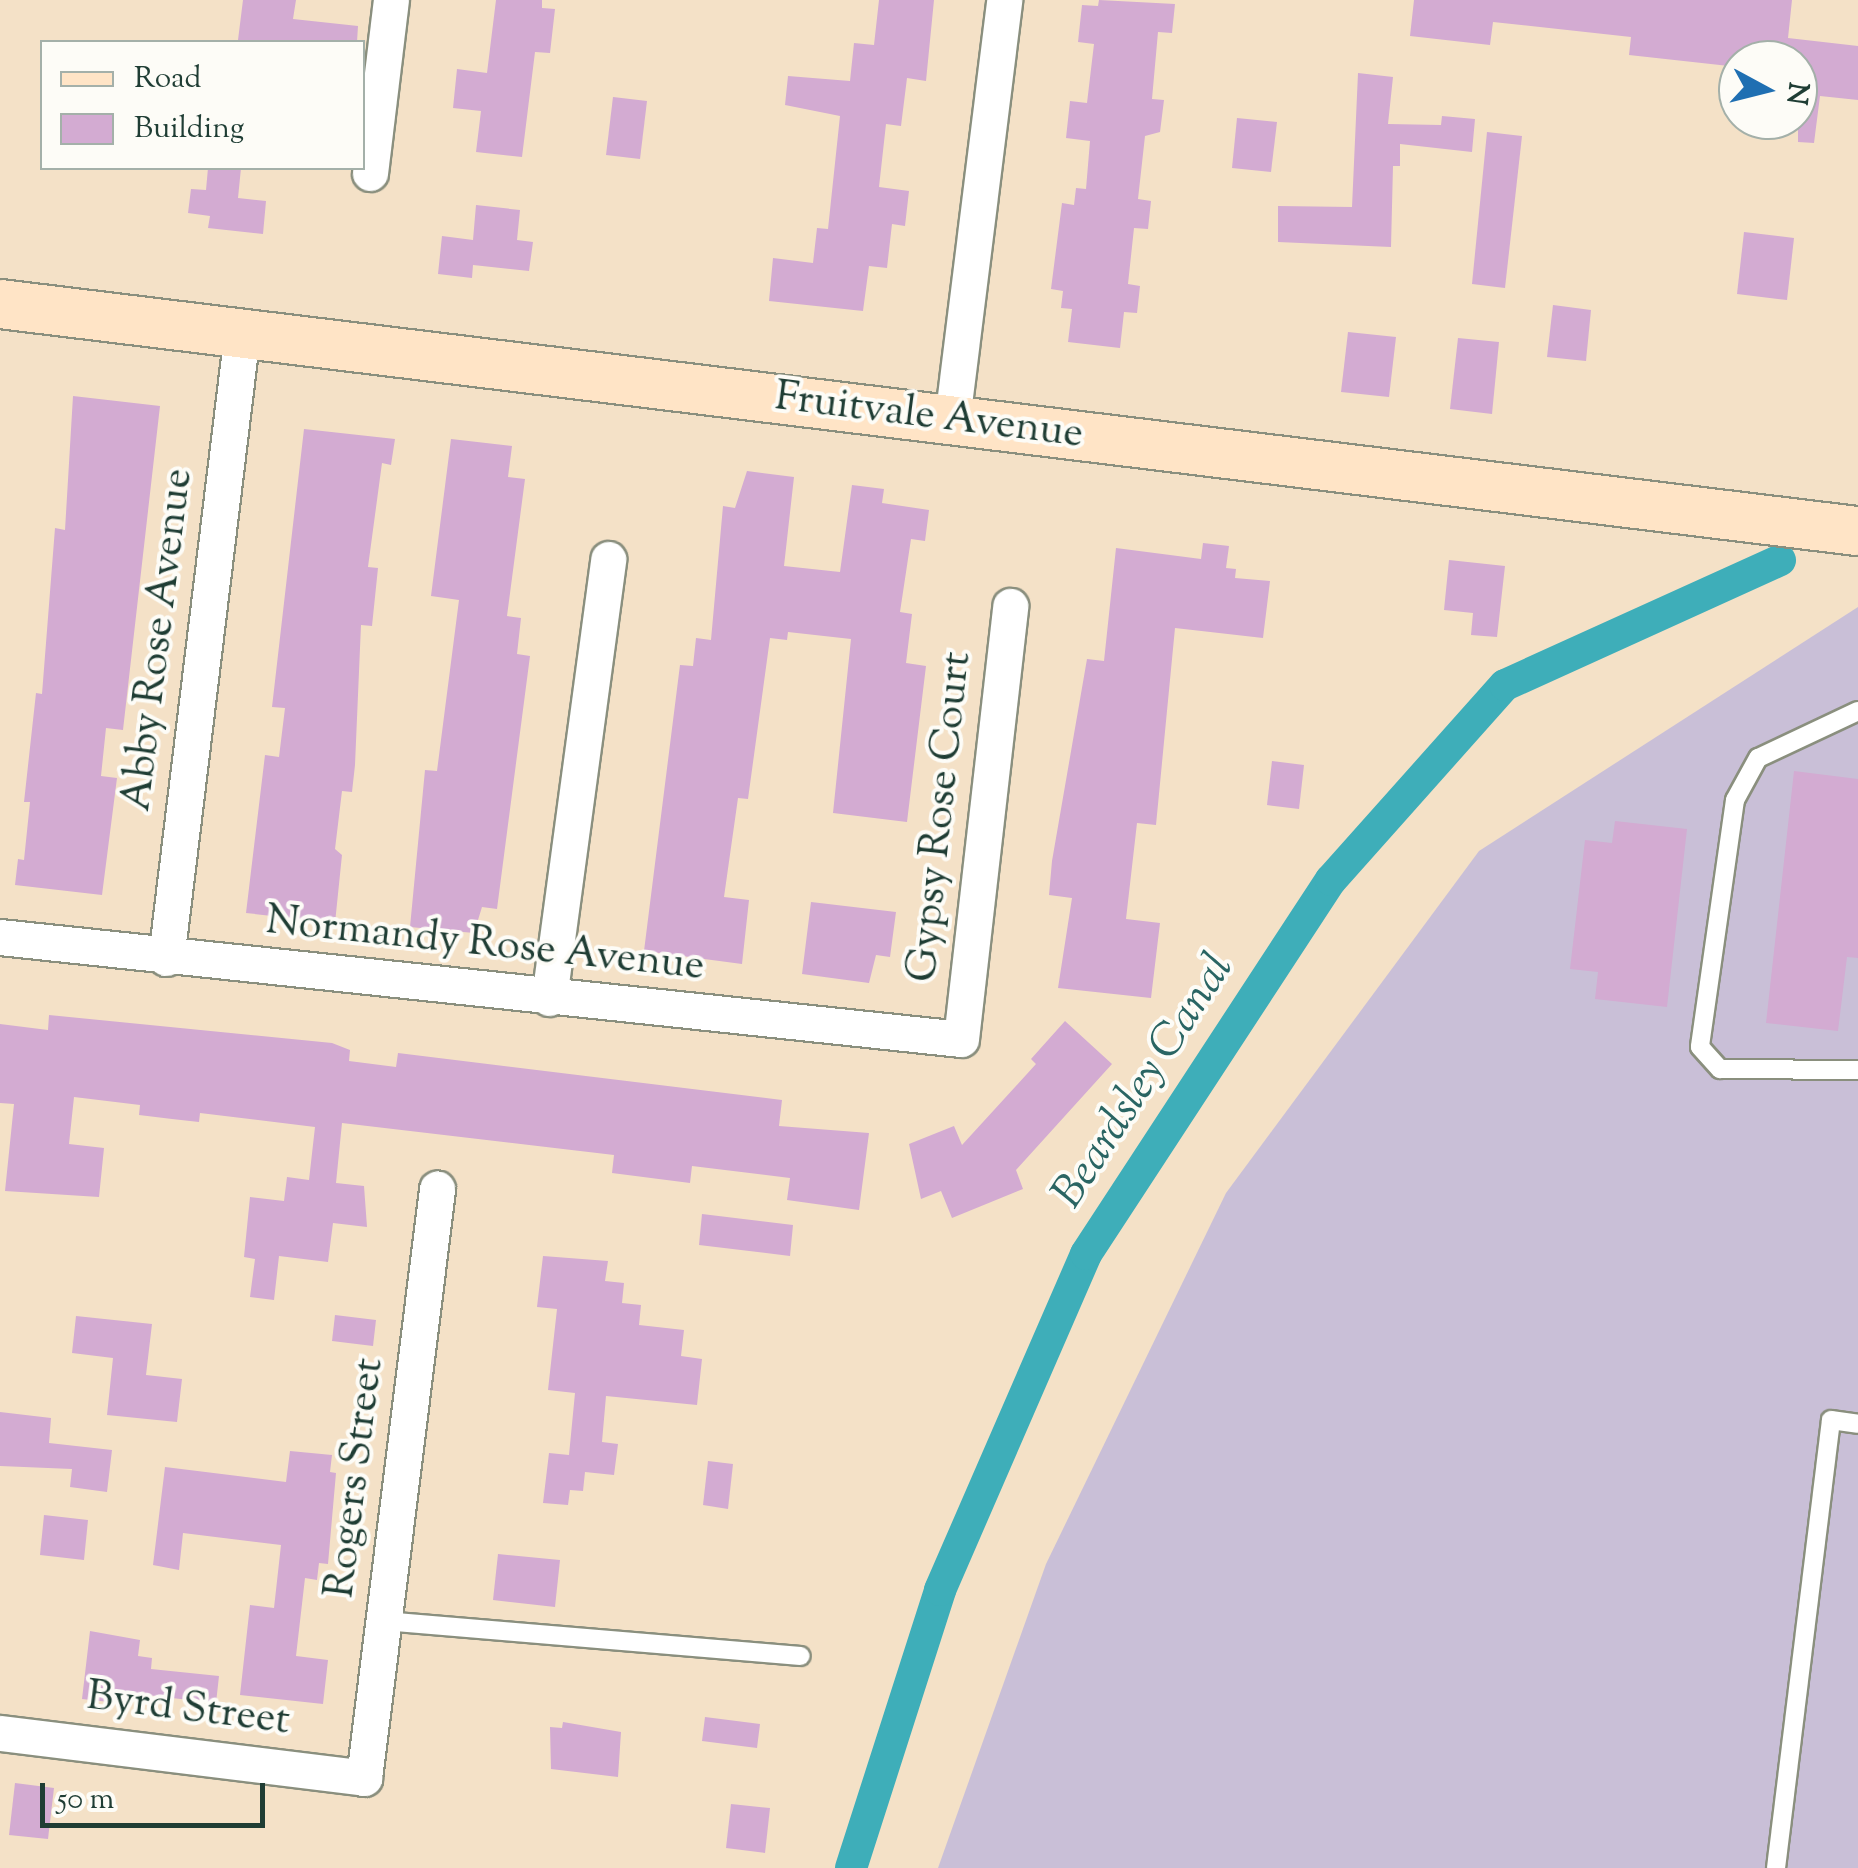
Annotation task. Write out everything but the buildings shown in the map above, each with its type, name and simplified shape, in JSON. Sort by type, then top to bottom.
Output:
[{"type":"main road","name":"Fruitvale Avenue","points":[[0,304],[1858,531]]},
{"type":"street","points":[[370,172],[391,0]]},
{"type":"street","points":[[952,420],[1004,0]]},
{"type":"street","name":"Abby Rose Avenue","points":[[166,958],[242,333]]},
{"type":"street","points":[[549,998],[608,560]]},
{"type":"street","name":"Gypsy Rose Court","points":[[961,1039],[1010,606]]},
{"type":"street","name":"Normandy Rose Avenue","points":[[0,937],[166,958],[961,1039]]},
{"type":"street","name":"Rogers Street","points":[[364,1778],[436,1189]]},
{"type":"street","name":"Byrd Street","points":[[0,1733],[364,1778]]},
{"type":"lane","points":[[1858,711],[1758,758],[1734,800],[1700,1047],[1720,1069],[1858,1070]]},
{"type":"lane","points":[[1776,1868],[1831,1420],[1858,1424]]},
{"type":"lane","points":[[384,1621],[800,1656]]},
{"type":"shaded area","points":[[1858,607],[1858,1868],[938,1868],[1046,1564],[1226,1193],[1479,851]]},
{"type":"waterway","name":"Beardsley Canal","points":[[851,1868],[940,1590],[1086,1254],[1331,880],[1505,685],[1780,560]]}]
